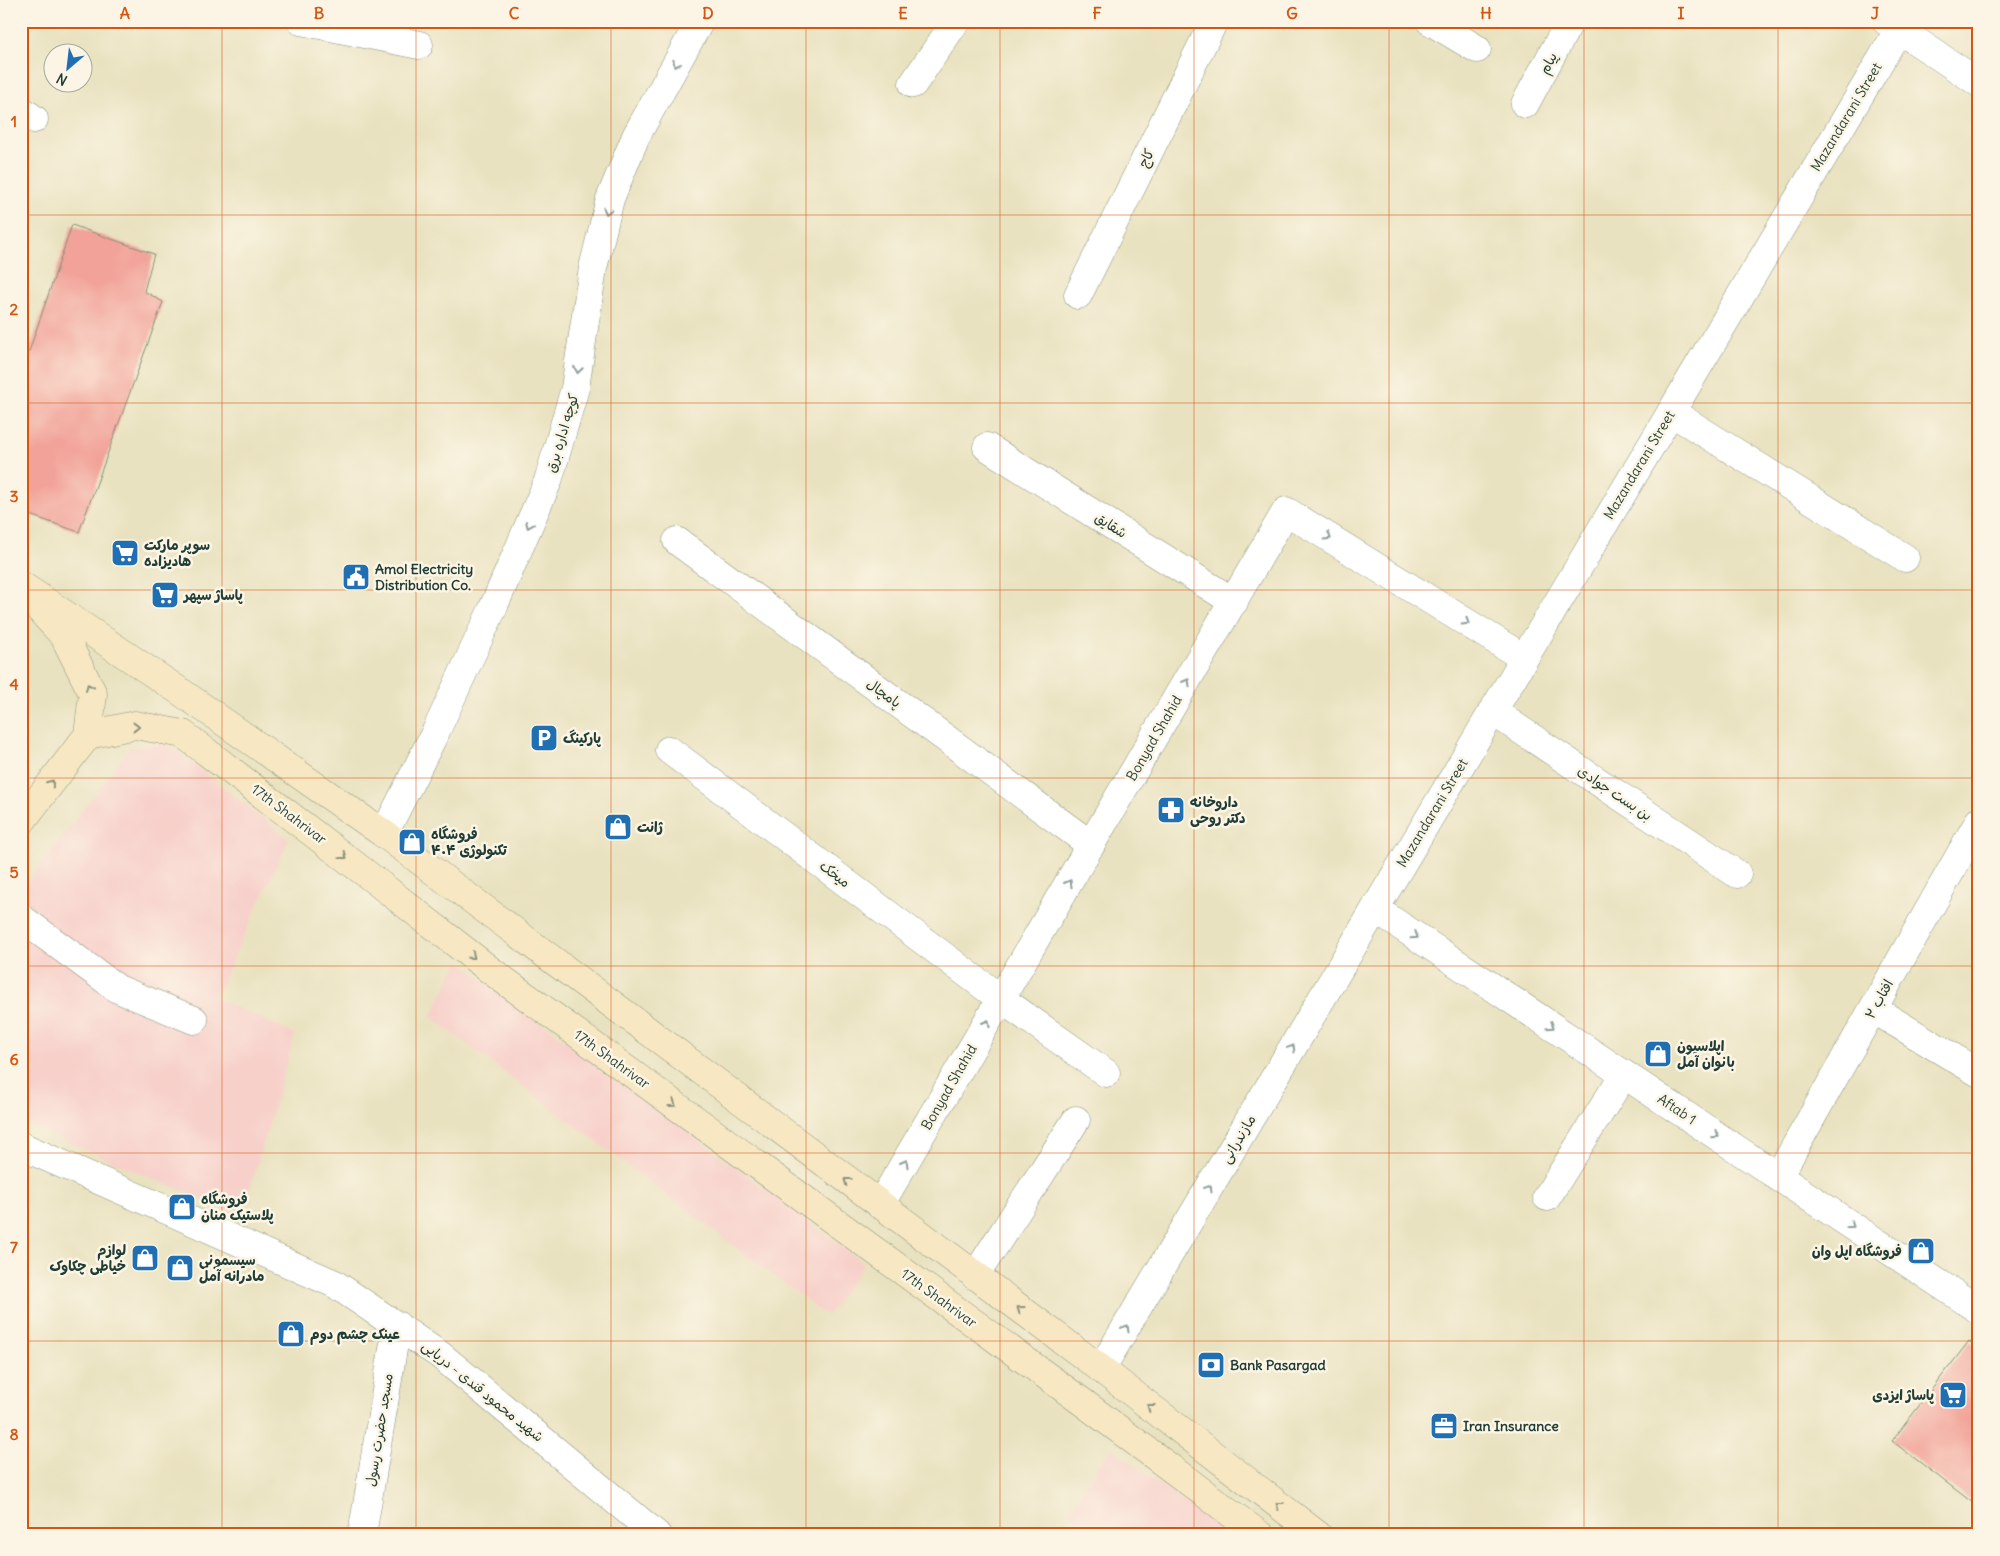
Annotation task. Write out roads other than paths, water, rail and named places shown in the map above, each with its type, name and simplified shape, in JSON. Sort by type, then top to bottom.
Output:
[{"type":"main road","points":[[21,585],[181,692],[384,834],[1101,1370],[1318,1535]]},
{"type":"main road","points":[[21,590],[64,636],[93,694],[88,735],[21,822]]},
{"type":"main road","name":"17th Shahrivar","points":[[88,735],[135,725],[183,734],[490,970],[1082,1401],[1260,1535]]},
{"type":"street","points":[[301,21],[420,45]]},
{"type":"street","name":"کوچه اداره برق","points":[[384,834],[437,729],[493,608],[548,481],[575,388],[594,268],[610,199],[636,136],[700,21]]},
{"type":"street","points":[[913,84],[956,21]]},
{"type":"street","name":"کاج","points":[[1078,295],[1214,21]]},
{"type":"street","points":[[1430,21],[1477,49]]},
{"type":"street","name":"پیام","points":[[1525,104],[1570,21]]},
{"type":"street","points":[[1896,24],[1979,83]]},
{"type":"street","name":"Mazandarani Street","points":[[1375,909],[1671,412],[1896,24]]},
{"type":"street","points":[[1671,412],[1905,558]]},
{"type":"street","name":"شقایق","points":[[987,447],[1234,602]]},
{"type":"street","name":"Bonyad Shahid","points":[[880,1206],[1286,511],[1524,658]]},
{"type":"street","name":"پامچال","points":[[677,541],[1091,846]]},
{"type":"street","name":"بن بست جوادی","points":[[1492,711],[1737,874]]},
{"type":"street","name":"میخک","points":[[669,750],[1001,999],[1106,1073]]},
{"type":"street","name":"افتاب ۲","points":[[1778,1176],[1979,821]]},
{"type":"street","name":"Aftab 1","points":[[1375,909],[1979,1310]]},
{"type":"street","name":"مازندرانی","points":[[1101,1370],[1375,909]]},
{"type":"street","points":[[21,918],[118,989],[194,1020]]},
{"type":"street","points":[[1873,1009],[1979,1073]]},
{"type":"street","points":[[1547,1197],[1624,1074]]},
{"type":"street","points":[[975,1276],[1076,1120]]},
{"type":"street","name":"شهید محمود قندی - دریایی","points":[[21,1146],[335,1284],[440,1355],[657,1535]]},
{"type":"street","name":"مسجد حضرت رسول","points":[[362,1535],[397,1325]]},
{"type":"place","name":"سوپر مارکت هادیزاده","points":[[125,553]]},
{"type":"place","name":"Amol Electricity Distribution Co.","points":[[356,577]]},
{"type":"place","name":"پاساژ سپهر","points":[[165,595]]},
{"type":"place","name":"پارکینگ","points":[[544,738]]},
{"type":"place","name":"داروخانه دکتر روحی","points":[[1171,810]]},
{"type":"place","name":"ژانت","points":[[618,827]]},
{"type":"place","name":"فروشگاه تکنولوژی ۴۰۴","points":[[412,842]]},
{"type":"place","name":"اپلاسیون بانوان آمل","points":[[1658,1054]]},
{"type":"place","name":"فروشگاه پلاستیک منان","points":[[182,1207]]},
{"type":"place","name":"فروشگاه اپل وان","points":[[1921,1251]]},
{"type":"place","name":"لوازم خیاطی چکاوک","points":[[145,1258]]},
{"type":"place","name":"سیسمونی مادرانه آمل","points":[[180,1268]]},
{"type":"place","name":"عینک چشم دوم","points":[[291,1334]]},
{"type":"place","name":"Bank Pasargad","points":[[1211,1365]]},
{"type":"place","name":"پاساژ ایزدی","points":[[1953,1395]]},
{"type":"place","name":"Iran Insurance","points":[[1444,1426]]}]
